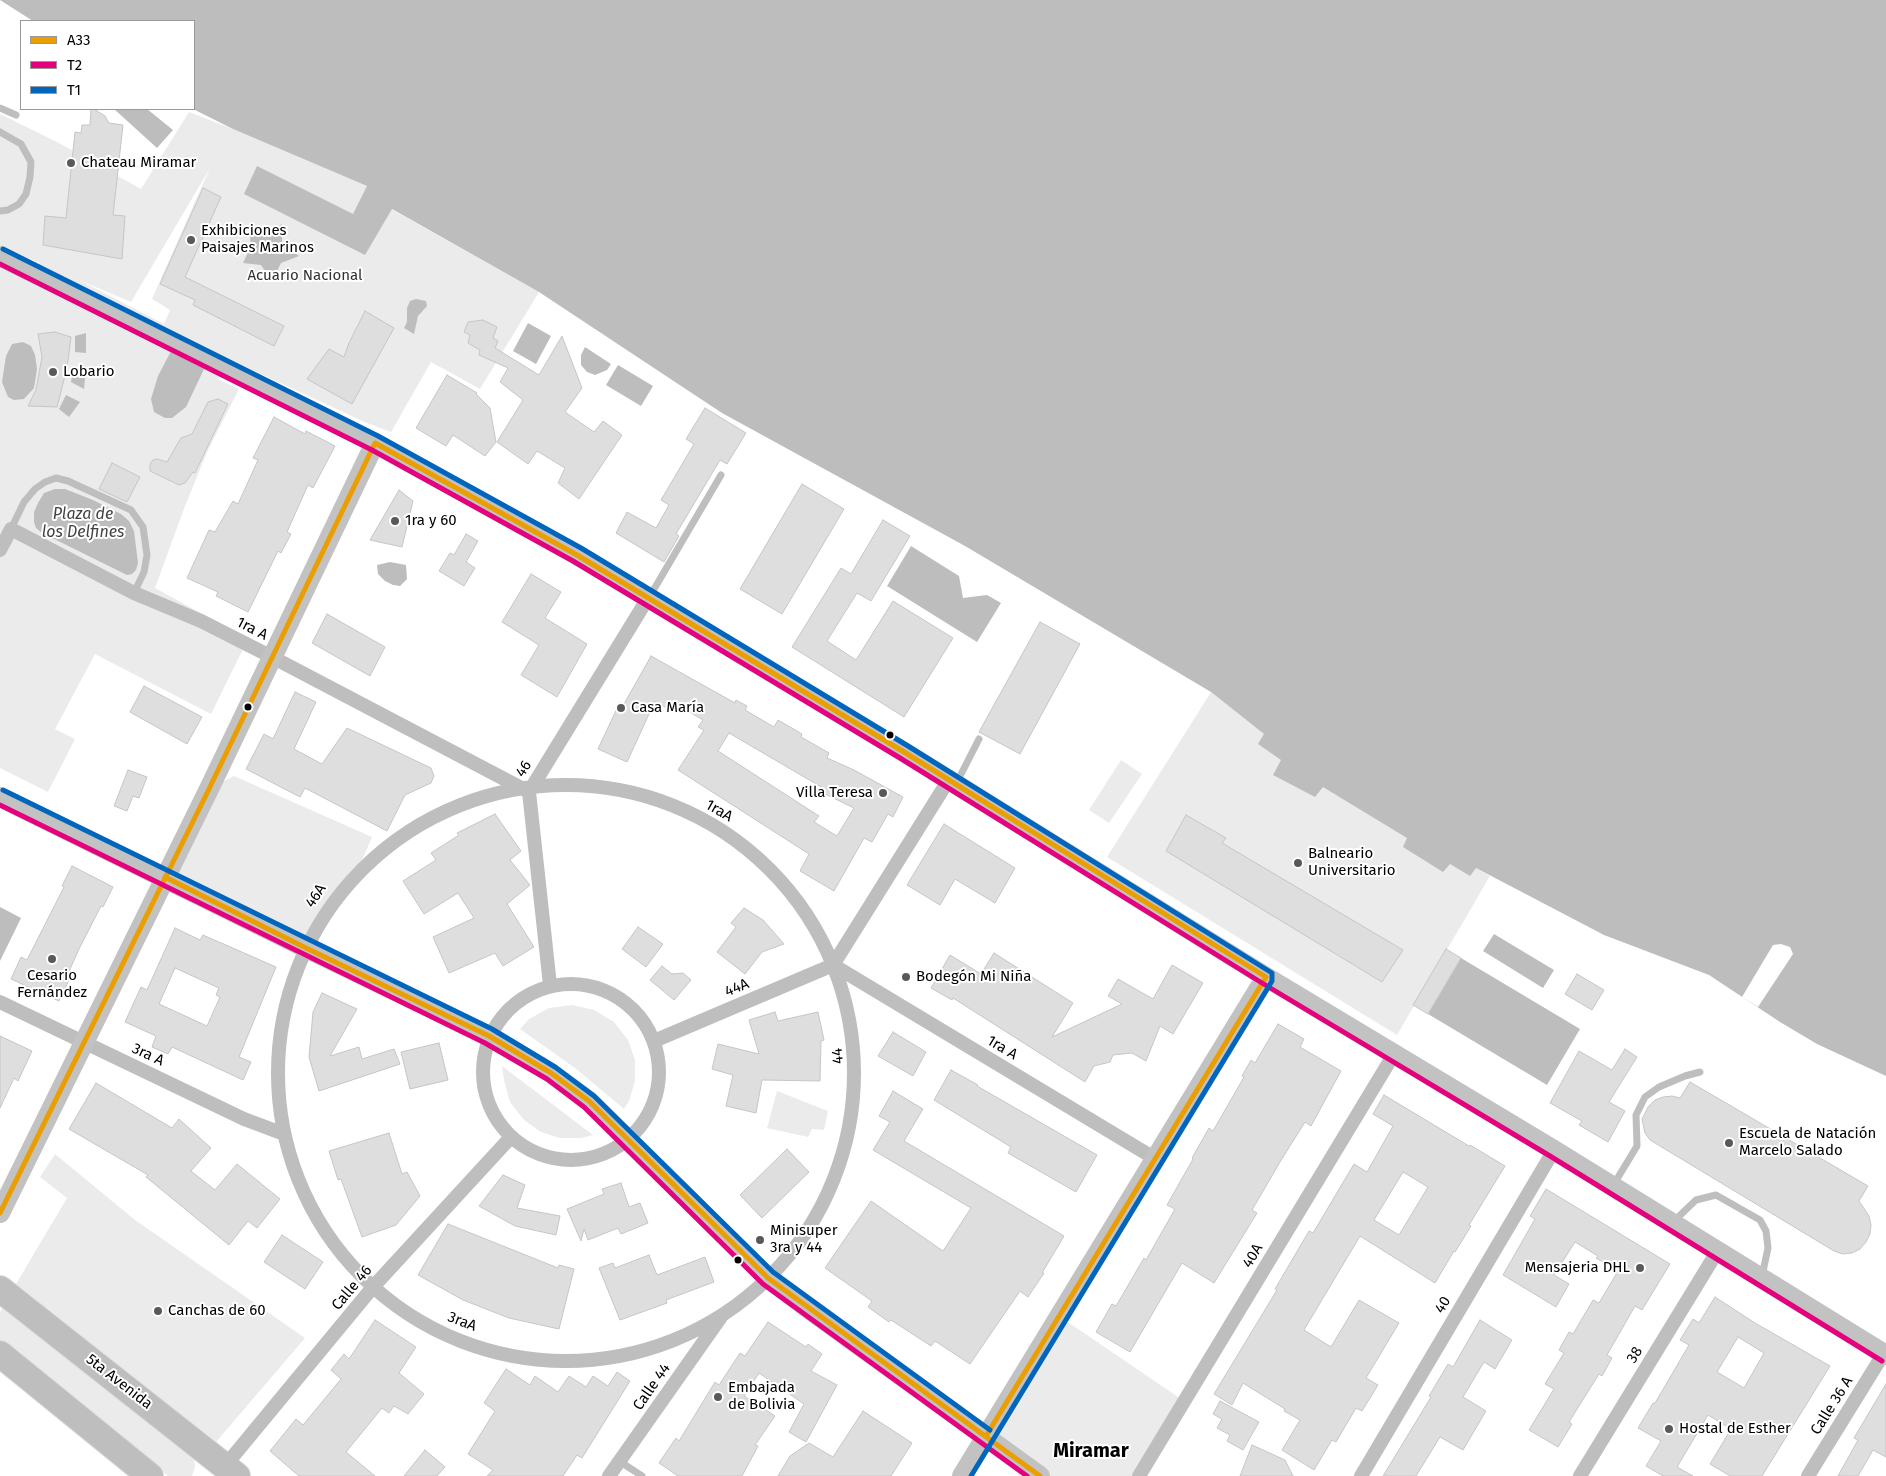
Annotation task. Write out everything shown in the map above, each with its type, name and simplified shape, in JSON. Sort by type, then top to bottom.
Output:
[{"type":"highway","name":"5ta Avenida","points":[[0,1289],[231,1471]]},
{"type":"highway","points":[[0,1354],[150,1476]]},
{"type":"street","points":[[0,256],[375,443],[577,555],[904,752],[1266,977],[1554,1150],[1885,1354]]},
{"type":"street","points":[[0,1213],[375,443]]},
{"type":"street","points":[[0,550],[11,529]]},
{"type":"street","name":"1ra A","points":[[11,529],[134,593],[201,621],[272,657],[529,792]]},
{"type":"street","name":"46","points":[[550,985],[529,792],[648,598]]},
{"type":"street","points":[[833,965],[952,783]]},
{"type":"street","name":"1raA","points":[[529,792],[605,787],[678,806],[744,844],[797,898],[833,965]]},
{"type":"street","name":"46A","points":[[284,1134],[280,1065],[290,1001],[304,947],[323,914],[360,865],[396,835],[438,813],[482,798],[529,792]]},
{"type":"street","points":[[0,797],[489,1036],[551,1073],[589,1101],[768,1278],[1040,1476]]},
{"type":"street","name":"1ra A","points":[[833,965],[1154,1158]]},
{"type":"street","name":"44A","points":[[654,1041],[833,965]]},
{"type":"street","name":"44","points":[[722,1317],[746,1299],[768,1278],[806,1235],[833,1186],[851,1132],[856,1076],[850,1019],[833,965]]},
{"type":"street","points":[[962,1476],[1266,977]]},
{"type":"street","points":[[550,985],[595,986],[616,995],[634,1009],[648,1027],[654,1041],[660,1071],[657,1095],[648,1117],[629,1139],[615,1150],[593,1159],[569,1161],[546,1157],[524,1147],[506,1132],[492,1112],[484,1090],[483,1067],[489,1036],[496,1024],[510,1006],[529,993],[550,985]]},
{"type":"street","name":"3ra A","points":[[0,1002],[244,1119],[284,1134]]},
{"type":"street","name":"40A","points":[[1139,1476],[1394,1054]]},
{"type":"street","name":"3raA","points":[[284,1134],[296,1174],[315,1215],[341,1253],[373,1287],[429,1327],[494,1352],[562,1362],[631,1354],[722,1317]]},
{"type":"street","name":"Calle 46","points":[[231,1471],[373,1287],[511,1136]]},
{"type":"street","name":"40","points":[[1361,1476],[1554,1150]]},
{"type":"street","name":"38","points":[[1580,1476],[1717,1252]]},
{"type":"street","name":"Calle 44","points":[[609,1476],[722,1317]]},
{"type":"street","name":"Calle 36 A","points":[[1808,1476],[1885,1354]]},
{"type":"lane","points":[[0,108],[16,115]]},
{"type":"lane","points":[[0,132],[21,144],[30,162],[30,177],[26,194],[19,204],[8,210],[0,210]]},
{"type":"lane","points":[[648,598],[721,476]]},
{"type":"lane","points":[[11,529],[24,502],[35,489],[45,482],[56,478],[68,481],[131,510],[143,527],[147,555],[144,572],[134,593]]},
{"type":"lane","points":[[952,783],[980,739]]},
{"type":"lane","points":[[1612,1186],[1637,1146],[1636,1115],[1645,1098],[1659,1087],[1700,1072]]},
{"type":"lane","points":[[1672,1223],[1696,1200],[1707,1196],[1716,1196],[1760,1220],[1766,1230],[1768,1248],[1761,1279]]},
{"type":"lane","points":[[620,1462],[642,1476]]},
{"type":"green space","name":"Acuario Nacional","points":[[189,112],[367,186],[391,209],[539,292],[480,389],[431,362],[391,432],[362,421],[229,359],[218,379],[239,389],[208,450],[155,588],[248,639],[211,714],[95,654],[55,729],[75,739],[48,792],[0,768],[0,256],[24,268],[40,263],[0,246],[0,114],[59,143],[141,189]],"holes":[[[210,168],[152,299],[170,310],[164,324],[79,280],[131,302]]]},
{"type":"green space","name":"Balneario Universitario","points":[[1211,692],[1264,734],[1490,876],[1397,1035],[1107,857]]},
{"type":"green space","points":[[1121,760],[1142,774],[1109,823],[1089,810]]},
{"type":"green space","points":[[234,776],[372,837],[360,865],[339,891],[304,947],[165,877],[209,789]]},
{"type":"green space","points":[[572,1005],[594,1010],[614,1022],[628,1040],[635,1060],[635,1081],[629,1101],[624,1109],[575,1068],[520,1029],[529,1019],[549,1008]]},
{"type":"green space","points":[[502,1066],[593,1135],[581,1138],[560,1138],[541,1132],[524,1120],[510,1102]]},
{"type":"green space","points":[[777,1091],[828,1111],[824,1130],[812,1129],[808,1137],[767,1128]]},
{"type":"green space","name":"Canchas de 60","points":[[55,1154],[135,1220],[305,1338],[216,1442],[16,1284],[67,1198],[40,1177]]},
{"type":"green space","points":[[2,1309],[13,1311],[194,1457],[195,1467],[192,1476],[168,1476],[0,1341],[0,1312]]},
{"type":"green space","points":[[1059,1316],[1184,1401],[1139,1476],[1040,1476],[986,1436]]},
{"type":"water","points":[[0,0],[1886,0],[1886,1076],[1817,1044],[1709,975],[1604,935],[1476,868],[1470,876],[1450,864],[1443,872],[1403,847],[1407,838],[1323,787],[1315,797],[1273,775],[1281,760],[1258,744],[1264,734],[1211,692],[965,546],[722,413],[539,292],[392,209],[365,255],[244,194],[257,166],[353,214],[367,186],[233,129],[195,110],[195,20],[31,20]]},
{"type":"water","points":[[115,110],[148,110],[173,130],[157,148]]},
{"type":"water","points":[[282,224],[282,243],[299,256],[281,263],[272,281],[261,265],[243,263],[251,246],[249,229],[267,234]]},
{"type":"water","points":[[416,299],[426,301],[427,306],[418,316],[414,334],[404,328],[407,322],[407,308],[410,301]]},
{"type":"water","points":[[528,323],[551,336],[536,364],[513,351]]},
{"type":"water","points":[[86,333],[86,353],[75,352],[75,336]]},
{"type":"water","points":[[23,342],[31,346],[35,355],[37,369],[34,388],[24,399],[14,400],[8,397],[2,382],[6,356],[12,344]]},
{"type":"water","points":[[585,347],[611,364],[607,370],[595,375],[587,372],[581,365],[581,355]]},
{"type":"water","points":[[171,351],[204,369],[186,407],[172,418],[165,418],[154,412],[151,399],[158,376]]},
{"type":"water","points":[[618,365],[653,386],[641,406],[606,385]]},
{"type":"water","points":[[73,369],[86,369],[84,389],[71,382]]},
{"type":"water","points":[[66,395],[80,402],[69,417],[59,409]]},
{"type":"water","name":"Plaza de los Delfines","points":[[55,489],[65,489],[93,500],[121,514],[129,521],[134,531],[138,563],[136,570],[132,574],[127,575],[42,533],[36,528],[34,512],[38,503],[44,493]]},
{"type":"water","points":[[911,546],[959,576],[963,598],[987,595],[1001,603],[977,642],[887,586]]},
{"type":"water","points":[[390,562],[406,565],[407,579],[400,586],[385,581],[378,574],[377,565]]},
{"type":"water","points":[[0,907],[21,918],[0,961]]},
{"type":"water","points":[[1494,934],[1554,970],[1543,988],[1483,951]]},
{"type":"water","points":[[1461,958],[1580,1029],[1547,1085],[1428,1014]]},
{"type":"pier","points":[[1781,944],[1790,947],[1793,954],[1758,1007],[1742,997],[1773,945]]},
{"type":"building","points":[[91,110],[96,110],[105,116],[109,123],[123,125],[113,215],[125,216],[122,259],[43,245],[45,216],[66,218],[75,132],[81,133],[82,125],[90,125]]},
{"type":"building","points":[[203,188],[221,197],[185,277],[284,326],[274,346],[193,305],[195,300],[160,284]]},
{"type":"building","points":[[365,311],[394,328],[352,404],[307,379],[329,349],[344,357]]},
{"type":"building","points":[[483,320],[497,327],[493,338],[498,341],[495,348],[539,375],[562,336],[582,388],[565,412],[594,432],[603,421],[622,435],[579,499],[558,483],[565,468],[537,451],[528,464],[497,442],[523,400],[500,382],[508,368],[479,355],[480,350],[468,343],[470,335],[464,332],[468,322]]},
{"type":"building","name":"Lobario","points":[[55,332],[71,337],[67,368],[57,407],[28,406],[36,390],[42,357],[38,334]]},
{"type":"building","points":[[447,375],[477,393],[490,408],[496,442],[485,456],[453,435],[446,446],[416,428]]},
{"type":"building","points":[[218,399],[228,404],[195,473],[193,472],[185,483],[179,485],[150,471],[150,464],[153,460],[157,459],[167,462],[181,438],[192,434],[208,402]]},
{"type":"building","points":[[705,408],[746,433],[727,464],[720,460],[676,534],[679,536],[664,562],[616,533],[627,512],[656,528],[669,505],[661,500],[694,444],[686,439]]},
{"type":"building","points":[[274,417],[305,434],[306,431],[335,446],[313,488],[308,485],[287,532],[291,534],[281,553],[278,551],[248,612],[216,596],[218,592],[187,578],[209,530],[215,532],[233,501],[238,504],[258,460],[253,458]]},
{"type":"building","points":[[112,463],[140,477],[127,502],[99,489]]},
{"type":"building","points":[[802,484],[844,509],[782,614],[740,589]]},
{"type":"building","name":"1ra y 60","points":[[399,490],[413,501],[402,547],[370,540]]},
{"type":"building","points":[[883,520],[910,536],[871,601],[857,593],[827,641],[856,660],[893,601],[953,638],[904,717],[792,647],[841,568],[851,574]]},
{"type":"building","points":[[466,534],[478,541],[466,562],[475,568],[464,586],[439,571],[450,553],[454,555]]},
{"type":"building","points":[[531,574],[561,592],[545,618],[587,644],[557,697],[521,675],[539,645],[502,622]]},
{"type":"building","points":[[327,614],[385,647],[370,676],[312,643]]},
{"type":"building","points":[[1040,622],[1080,644],[1020,754],[979,732]]},
{"type":"building","points":[[651,656],[735,703],[736,700],[747,706],[745,710],[774,727],[778,720],[802,734],[801,737],[829,753],[827,758],[854,770],[903,797],[893,817],[888,814],[872,842],[864,838],[834,891],[800,871],[809,854],[678,770],[704,730],[698,727],[703,720],[671,701],[667,708],[655,701],[627,762],[598,749],[620,702],[624,704]],"holes":[[[729,733],[823,788],[821,792],[854,808],[837,836],[814,822],[819,816],[718,751]]]},
{"type":"building","points":[[144,686],[202,717],[187,744],[130,712]]},
{"type":"building","points":[[295,692],[316,702],[294,749],[322,764],[347,728],[431,768],[434,776],[431,783],[405,795],[387,831],[305,788],[300,797],[246,769],[264,734],[273,739]]},
{"type":"building","points":[[128,770],[147,777],[139,798],[133,796],[127,811],[114,806]]},
{"type":"building","points":[[495,814],[521,851],[510,860],[530,885],[507,904],[534,947],[503,966],[495,953],[449,973],[433,937],[474,918],[458,893],[424,914],[403,881],[436,860],[431,853],[459,835],[457,833]]},
{"type":"building","points":[[1186,815],[1226,838],[1222,843],[1403,950],[1382,982],[1166,851]]},
{"type":"building","points":[[944,824],[1015,868],[995,903],[955,879],[940,905],[907,885]]},
{"type":"building","points":[[72,866],[113,887],[79,949],[66,978],[69,980],[59,1001],[11,979],[21,957],[27,960],[64,887],[62,886]]},
{"type":"building","points":[[744,908],[763,920],[784,944],[762,952],[745,974],[717,952],[736,927],[731,923]]},
{"type":"building","points":[[638,927],[663,944],[646,967],[622,949]]},
{"type":"building","points":[[175,928],[200,940],[203,935],[276,967],[239,1057],[251,1062],[243,1080],[172,1047],[168,1054],[152,1047],[156,1036],[125,1022],[141,987],[147,990]],"holes":[[[175,968],[219,988],[216,995],[220,997],[207,1026],[159,1004]]]},
{"type":"building","points":[[1446,949],[1461,958],[1428,1014],[1413,1005]]},
{"type":"building","points":[[994,953],[1073,1003],[1052,1037],[1122,1004],[1108,996],[1118,979],[1153,999],[1172,965],[1203,983],[1173,1034],[1160,1026],[1146,1061],[1132,1053],[1113,1055],[1110,1062],[1094,1066],[1085,1082],[953,998],[952,1000],[931,988],[950,955],[981,974]]},
{"type":"building","points":[[662,966],[672,974],[683,973],[691,980],[674,1000],[650,980]]},
{"type":"building","points":[[1577,974],[1604,990],[1592,1010],[1565,994]]},
{"type":"building","points":[[322,993],[357,1009],[330,1056],[359,1047],[362,1059],[394,1049],[400,1064],[319,1091],[309,1057],[313,1012]]},
{"type":"building","points":[[775,1012],[778,1021],[818,1012],[824,1040],[821,1041],[820,1081],[762,1080],[756,1113],[726,1106],[733,1075],[712,1069],[718,1044],[759,1054],[749,1020]]},
{"type":"building","points":[[1278,1024],[1304,1039],[1300,1047],[1341,1071],[1311,1126],[1305,1122],[1280,1162],[1252,1210],[1257,1213],[1214,1283],[1182,1263],[1130,1352],[1096,1332],[1112,1304],[1116,1306],[1144,1258],[1146,1260],[1175,1209],[1167,1205],[1209,1128],[1213,1131],[1244,1077],[1242,1076],[1251,1060],[1255,1063]]},
{"type":"building","points":[[893,1032],[926,1052],[913,1076],[878,1056]]},
{"type":"building","points":[[0,1036],[32,1051],[18,1081],[14,1078],[0,1108]]},
{"type":"building","points":[[439,1043],[448,1080],[410,1089],[401,1052]]},
{"type":"building","points":[[1625,1049],[1637,1057],[1609,1102],[1625,1111],[1608,1142],[1579,1125],[1582,1121],[1550,1103],[1579,1051],[1612,1070]]},
{"type":"building","points":[[951,1070],[1097,1155],[1076,1192],[1008,1153],[1011,1147],[934,1100]]},
{"type":"building","points":[[1690,1082],[1868,1186],[1859,1201],[1869,1216],[1870,1234],[1860,1249],[1852,1253],[1843,1254],[1834,1251],[1650,1140],[1645,1133],[1642,1119],[1648,1107],[1655,1100],[1663,1097],[1672,1096],[1680,1098]]},
{"type":"building","points":[[96,1083],[172,1128],[179,1119],[211,1148],[191,1171],[215,1190],[237,1164],[280,1199],[257,1228],[248,1221],[229,1245],[146,1177],[148,1175],[69,1129]]},
{"type":"building","points":[[893,1091],[923,1109],[904,1141],[1064,1236],[1042,1273],[1044,1273],[1028,1297],[1020,1291],[970,1364],[935,1341],[931,1346],[891,1320],[889,1322],[868,1307],[872,1301],[825,1268],[871,1201],[943,1251],[971,1208],[873,1150],[890,1122],[879,1116]]},
{"type":"building","points":[[1384,1095],[1505,1166],[1469,1225],[1471,1226],[1435,1283],[1360,1236],[1304,1330],[1331,1347],[1359,1300],[1399,1323],[1366,1378],[1378,1385],[1362,1411],[1356,1408],[1336,1442],[1332,1440],[1314,1470],[1282,1450],[1300,1420],[1243,1383],[1232,1405],[1214,1394],[1277,1290],[1275,1289],[1309,1231],[1313,1233],[1354,1164],[1367,1172],[1393,1126],[1373,1114]],"holes":[[[1403,1172],[1428,1187],[1399,1235],[1374,1220]]]},
{"type":"building","points":[[389,1133],[402,1174],[407,1172],[420,1196],[396,1225],[362,1237],[341,1179],[338,1180],[329,1151]]},
{"type":"building","points":[[787,1149],[809,1172],[762,1218],[740,1195]]},
{"type":"building","points":[[503,1175],[525,1185],[517,1208],[560,1216],[556,1235],[515,1226],[479,1206]]},
{"type":"building","points":[[621,1183],[629,1207],[640,1203],[648,1223],[621,1234],[618,1228],[588,1240],[584,1229],[581,1241],[567,1209],[604,1194],[602,1189]]},
{"type":"building","points":[[1546,1189],[1670,1264],[1642,1310],[1635,1306],[1607,1355],[1612,1358],[1602,1376],[1599,1374],[1569,1422],[1572,1424],[1558,1447],[1529,1430],[1554,1389],[1545,1384],[1564,1353],[1559,1350],[1569,1332],[1573,1334],[1593,1300],[1599,1303],[1618,1271],[1596,1258],[1598,1256],[1575,1242],[1554,1275],[1569,1284],[1556,1307],[1503,1275],[1535,1219],[1530,1216]]},
{"type":"building","points":[[448,1224],[558,1268],[559,1265],[574,1269],[559,1329],[509,1318],[463,1300],[418,1275]]},
{"type":"building","points":[[282,1235],[323,1262],[305,1289],[264,1262]]},
{"type":"building","points":[[649,1255],[657,1275],[705,1257],[714,1282],[666,1300],[667,1303],[620,1320],[599,1268],[613,1263],[615,1268]]},
{"type":"building","points":[[1715,1297],[1755,1323],[1830,1366],[1762,1476],[1730,1476],[1710,1464],[1731,1429],[1708,1415],[1677,1467],[1693,1476],[1663,1476],[1646,1466],[1661,1441],[1638,1428],[1689,1345],[1680,1340],[1693,1319],[1699,1323]],"holes":[[[1738,1337],[1764,1353],[1744,1388],[1717,1372]]]},
{"type":"building","points":[[375,1320],[416,1347],[399,1373],[424,1394],[408,1414],[394,1406],[389,1413],[382,1408],[346,1452],[375,1476],[299,1476],[270,1451],[296,1419],[303,1425],[341,1379],[331,1370],[344,1354],[349,1359]]},
{"type":"building","points":[[1480,1320],[1512,1340],[1495,1369],[1484,1362],[1463,1397],[1486,1411],[1463,1450],[1440,1437],[1416,1476],[1383,1476],[1431,1397],[1429,1396],[1448,1364],[1453,1367]]},
{"type":"building","points":[[768,1322],[806,1347],[808,1344],[822,1354],[811,1371],[837,1385],[806,1442],[789,1432],[804,1404],[759,1373],[744,1396],[775,1416],[755,1445],[758,1446],[742,1476],[678,1476],[659,1463],[676,1438],[679,1441],[715,1382],[719,1385],[740,1353],[745,1356]]},
{"type":"building","points":[[506,1369],[530,1385],[535,1376],[558,1392],[569,1376],[586,1387],[593,1376],[608,1386],[617,1372],[630,1381],[582,1458],[577,1455],[563,1476],[487,1476],[493,1470],[468,1454],[495,1411],[484,1403]]},
{"type":"building","points":[[1886,1384],[1886,1457],[1873,1450],[1858,1476],[1838,1476],[1858,1440],[1854,1438]]},
{"type":"building","points":[[1220,1401],[1259,1422],[1243,1450],[1227,1441],[1230,1435],[1217,1428],[1222,1419],[1213,1414]]},
{"type":"building","points":[[863,1411],[912,1443],[891,1476],[778,1476],[790,1456],[809,1443],[833,1457]]},
{"type":"building","points":[[1252,1445],[1285,1460],[1293,1476],[1240,1476]]},
{"type":"building","points":[[425,1450],[445,1467],[437,1476],[404,1476]]},
{"type":"transit line","name":"T1","points":[[3,249],[378,436],[581,548],[908,746],[1272,973],[1272,981],[971,1476]]},
{"type":"transit line","name":"T2","points":[[0,264],[372,450],[573,561],[900,758],[1262,983],[1550,1156],[1882,1361]]},
{"type":"transit line","name":"A33","points":[[0,1213],[209,789],[375,443],[577,555],[904,752],[1266,977],[986,1436]]},
{"type":"transit line","name":"T1","points":[[3,790],[492,1029],[555,1067],[594,1096],[773,1272],[990,1430]]},
{"type":"transit line","name":"T2","points":[[0,805],[485,1043],[547,1079],[584,1107],[763,1284],[1027,1476]]},
{"type":"transit line","name":"A33","points":[[165,877],[304,947],[489,1036],[551,1073],[589,1101],[768,1278],[1040,1476]]},
{"type":"place","name":"Chateau Miramar","points":[[71,163]]},
{"type":"place","name":"Exhibiciones Paisajes Marinos","points":[[191,240]]},
{"type":"place","name":"Lobario","points":[[53,372]]},
{"type":"place","name":"1ra y 60","points":[[395,521]]},
{"type":"place","name":"Casa María","points":[[621,708]]},
{"type":"place","name":"Villa Teresa","points":[[883,793]]},
{"type":"place","name":"Balneario Universitario","points":[[1298,863]]},
{"type":"place","name":"Cesario Fernández","points":[[52,959]]},
{"type":"place","name":"Bodegón Mi Niña","points":[[906,977]]},
{"type":"place","name":"Escuela de Natación Marcelo Salado","points":[[1729,1143]]},
{"type":"place","name":"Minisuper 3ra y 44","points":[[760,1240]]},
{"type":"place","name":"Mensajeria DHL","points":[[1640,1268]]},
{"type":"place","name":"Canchas de 60","points":[[158,1311]]},
{"type":"place","name":"Embajada de Bolivia","points":[[718,1397]]},
{"type":"place","name":"Hostal de Esther","points":[[1669,1429]]},
{"type":"district","name":"Miramar","points":[[1091,1451]]}]
